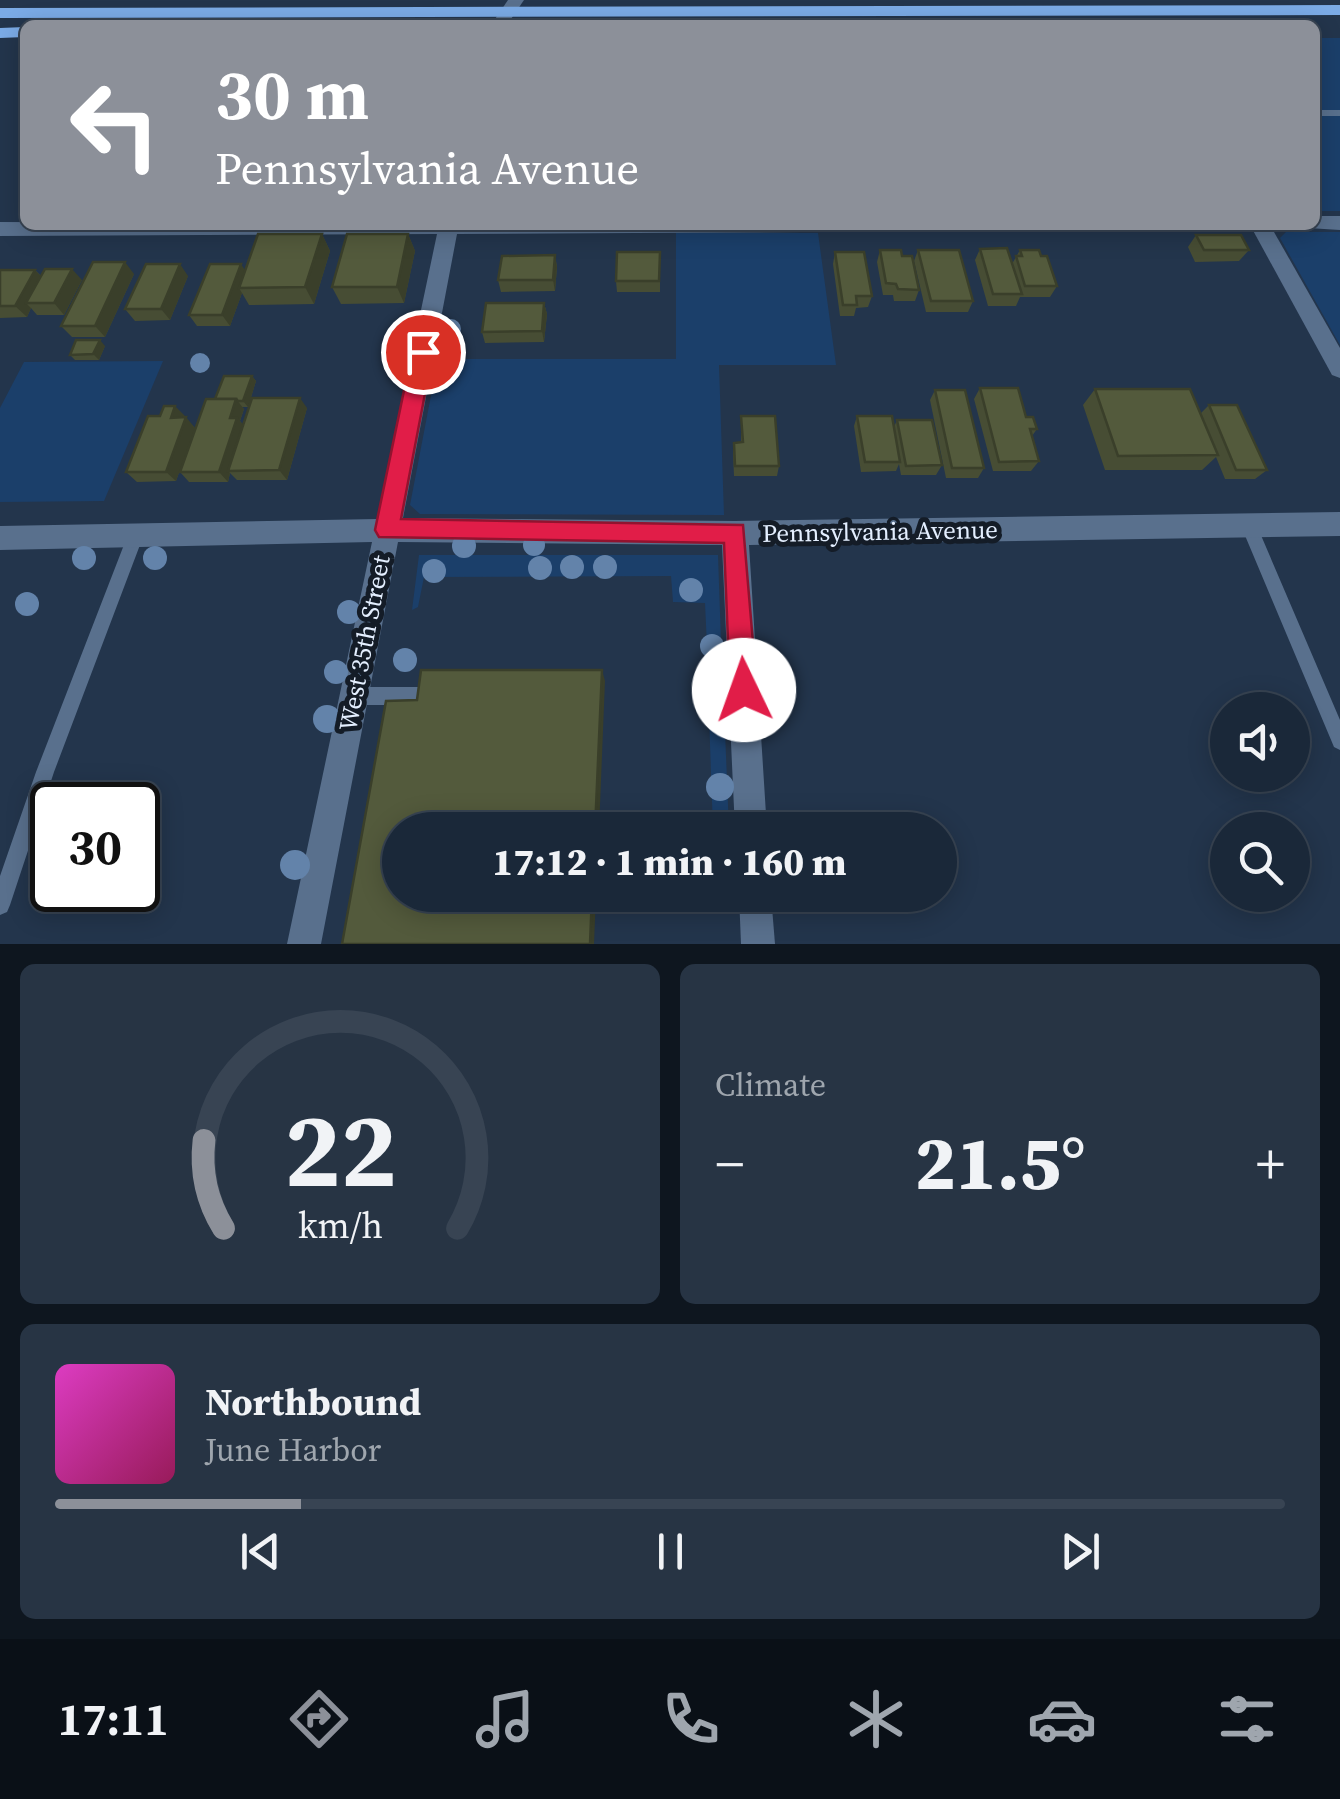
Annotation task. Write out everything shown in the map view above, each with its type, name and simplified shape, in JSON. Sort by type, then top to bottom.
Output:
[{"type":"main road","points":[[0,13],[507,12],[840,6],[1340,10]]},
{"type":"street","name":"West 35th Street","points":[[304,944],[448,230]]},
{"type":"street","points":[[1263,230],[1340,369]]},
{"type":"street","name":"Pennsylvania Avenue","points":[[0,538],[387,530],[735,532],[1340,524]]},
{"type":"street","points":[[735,532],[751,812]]},
{"type":"street","points":[[756,912],[758,944]]},
{"type":"lane","points":[[1249,526],[1340,741]]},
{"type":"lane","points":[[0,905],[44,772],[136,536]]},
{"type":"lane","points":[[354,696],[430,696]]},
{"type":"shaded area","points":[[1320,38],[1340,38],[1340,211],[1320,211]]},
{"type":"shaded area","points":[[1286,232],[1340,232],[1340,345],[1280,238]]},
{"type":"shaded area","points":[[676,233],[818,233],[836,365],[719,365],[724,515],[420,514],[410,505],[438,359],[676,359]]},
{"type":"shaded area","points":[[163,361],[104,501],[0,502],[0,408],[24,362]]},
{"type":"shaded area","points":[[419,555],[718,555],[722,671],[716,673],[708,668],[705,603],[673,602],[671,576],[424,577],[418,607],[412,610]]},
{"type":"shaded area","points":[[724,706],[728,812],[712,812],[709,715],[712,707]]},
{"type":"building","points":[[258,234],[322,234],[305,287],[239,288]]},
{"type":"building","points":[[347,234],[408,234],[397,287],[332,287]]},
{"type":"building","points":[[1196,235],[1241,235],[1249,250],[1204,250]]},
{"type":"building","points":[[1007,248],[1022,294],[993,294],[980,249]]},
{"type":"building","points":[[880,250],[901,250],[902,256],[912,256],[919,290],[898,289],[896,284],[886,283]]},
{"type":"building","points":[[918,250],[959,250],[973,301],[931,301]]},
{"type":"building","points":[[1020,250],[1039,250],[1041,256],[1047,256],[1057,286],[1025,286],[1016,256],[1022,256]]},
{"type":"building","points":[[617,252],[660,252],[659,281],[616,281]]},
{"type":"building","points":[[835,252],[864,252],[872,296],[856,296],[857,305],[843,305]]},
{"type":"building","points":[[555,255],[553,280],[498,280],[502,256]]},
{"type":"building","points":[[93,262],[125,262],[95,326],[61,326]]},
{"type":"building","points":[[146,264],[180,264],[161,309],[125,309]]},
{"type":"building","points":[[210,264],[241,264],[222,315],[189,315]]},
{"type":"building","points":[[45,269],[72,269],[54,303],[26,303]]},
{"type":"building","points":[[0,270],[35,270],[15,306],[0,306]]},
{"type":"building","points":[[486,303],[544,303],[542,331],[482,332]]},
{"type":"building","points":[[76,340],[100,340],[93,354],[70,355]]},
{"type":"building","points":[[224,376],[252,376],[243,401],[215,399]]},
{"type":"building","points":[[980,388],[1018,388],[1026,417],[1033,417],[1037,429],[1030,429],[1039,461],[999,462]]},
{"type":"building","points":[[1095,389],[1190,389],[1218,455],[1118,456]]},
{"type":"building","points":[[935,390],[965,390],[984,468],[952,468]]},
{"type":"building","points":[[252,398],[300,398],[279,470],[228,471]]},
{"type":"building","points":[[206,399],[236,399],[230,418],[237,418],[219,472],[180,472]]},
{"type":"building","points":[[1209,405],[1237,405],[1267,470],[1236,470]]},
{"type":"building","points":[[164,406],[175,406],[171,418],[186,417],[166,472],[126,472],[148,416],[160,416]]},
{"type":"building","points":[[741,416],[775,416],[779,466],[735,466],[734,443],[743,442]]},
{"type":"building","points":[[857,416],[892,416],[900,462],[865,462]]},
{"type":"building","points":[[897,420],[932,420],[942,465],[906,466]]},
{"type":"building","points":[[421,670],[602,670],[596,812],[382,812],[382,912],[591,912],[590,944],[342,944],[386,701],[417,700]]},
{"type":"route","points":[[423,352],[387,530],[735,532],[744,690]]}]
